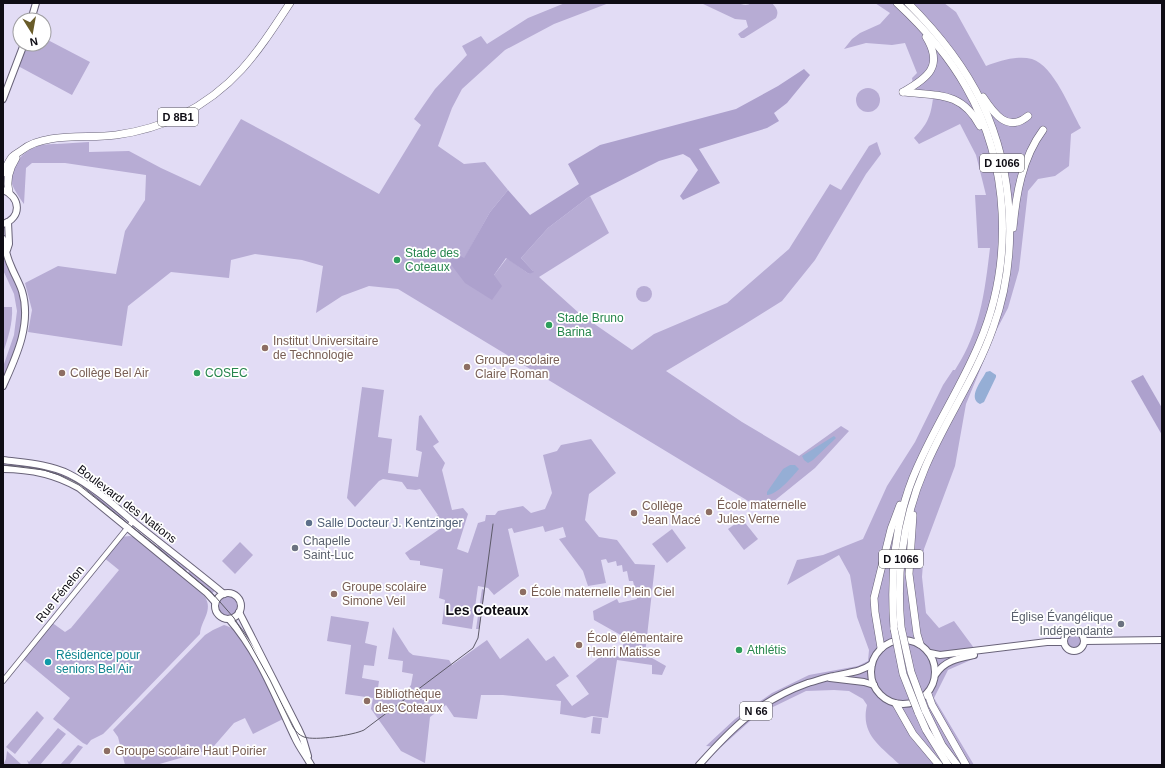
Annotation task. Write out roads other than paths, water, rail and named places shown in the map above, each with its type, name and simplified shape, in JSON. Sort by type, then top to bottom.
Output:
[{"type":"highway","name":"D 8B1","points":[[3,173],[12,158],[28,146],[38,142],[55,139],[116,135],[148,129],[179,117],[213,96],[238,75],[262,45],[290,3]]},
{"type":"highway","points":[[898,3],[926,37],[934,55],[934,65],[930,74],[924,80],[903,92],[949,97],[959,101],[968,108],[980,126],[987,147],[1002,209]]},
{"type":"highway","name":"D 1066","points":[[898,3],[925,30],[946,56],[966,86],[976,106],[989,139],[998,179],[1002,209],[1002,238],[996,307]]},
{"type":"highway","name":"D 1066","points":[[898,628],[902,547],[907,519],[925,467],[979,362],[996,307],[1004,288],[1009,248],[1008,208],[1002,162],[992,125],[972,83],[952,52],[932,26],[908,3]]},
{"type":"highway","points":[[972,83],[998,116],[1006,121],[1018,123],[1028,116]]},
{"type":"highway","points":[[1009,248],[1013,237],[1015,208],[1019,185],[1034,144],[1043,130]]},
{"type":"highway","points":[[6,191],[8,174],[21,151]]},
{"type":"highway","name":"D 1066","points":[[957,765],[921,711],[903,674],[892,585],[894,548],[905,498],[916,468],[972,359],[990,328]]},
{"type":"highway","points":[[920,644],[911,594],[909,554],[911,522],[916,500],[926,472],[925,467]]},
{"type":"highway","points":[[881,648],[874,598],[891,529],[900,504],[905,498]]},
{"type":"highway","points":[[928,694],[932,705],[966,765]]},
{"type":"highway","points":[[896,704],[913,734],[940,765]]},
{"type":"highway","name":"D 1066","points":[[921,711],[926,730],[948,765]]},
{"type":"main road","points":[[3,99],[21,52]]},
{"type":"main road","points":[[6,191],[15,199],[16,209],[13,217],[6,223],[8,244],[7,252]]},
{"type":"main road","points":[[3,239],[8,261],[20,286],[25,309],[24,330],[15,359],[3,386]]},
{"type":"main road","name":"Boulevard des Nations","points":[[3,460],[41,465],[69,474],[83,482],[224,594]]},
{"type":"main road","name":"Boulevard des Nations","points":[[3,469],[36,471],[64,480],[86,493],[207,593],[215,602]]},
{"type":"main road","points":[[224,594],[236,596],[240,605],[239,612],[234,618],[223,618],[216,612],[215,602],[224,594]]},
{"type":"main road","points":[[239,612],[302,736],[310,763]]},
{"type":"main road","points":[[229,619],[243,636],[254,655],[273,691],[296,741],[310,763]]},
{"type":"main road","points":[[1073,631],[1080,632],[1084,636],[1085,641],[1081,649],[1074,652],[1065,647],[1064,642],[1066,635],[1073,631]]},
{"type":"main road","points":[[900,640],[912,641],[920,644],[930,653],[936,666],[935,681],[928,694],[913,703],[896,704],[885,699],[874,685],[871,678],[872,664],[875,656],[881,648],[888,643],[900,640]]},
{"type":"main road","points":[[1085,641],[1162,640]]},
{"type":"main road","points":[[930,653],[940,655],[1047,642],[1064,642]]},
{"type":"main road","points":[[936,674],[948,662],[1006,647]]},
{"type":"main road","name":"N 66","points":[[699,765],[730,731],[767,702],[807,684],[833,676],[858,672],[872,664]]},
{"type":"main road","name":"N 66","points":[[827,678],[864,682],[874,685]]},
{"type":"street","name":"Rue Fénelon","points":[[3,681],[133,521]]},
{"type":"water","points":[[990,371],[996,375],[996,377],[984,402],[980,404],[976,401],[975,393],[986,372]]},
{"type":"water","points":[[834,436],[836,438],[813,460],[808,463],[804,460],[802,456]]},
{"type":"water","points":[[790,465],[795,465],[799,469],[780,489],[767,495],[767,492],[783,469]]},
{"type":"tram line","points":[[3,465],[44,470],[59,475],[79,485],[156,546],[213,594],[234,618],[250,644],[270,680],[294,729],[304,737],[309,738],[334,737],[364,730],[473,648],[478,638],[493,524]]},
{"type":"place","name":"Stade des Coteaux","points":[[397,260]]},
{"type":"place","name":"Stade Bruno Barina","points":[[549,325]]},
{"type":"place","name":"Institut Universitaire de Technologie","points":[[265,348]]},
{"type":"place","name":"Groupe scolaire Claire Roman","points":[[467,367]]},
{"type":"place","name":"Collège Bel Air","points":[[62,373]]},
{"type":"place","name":"COSEC","points":[[197,373]]},
{"type":"place","name":"École maternelle Jules Verne","points":[[709,512]]},
{"type":"place","name":"Collège Jean Macé","points":[[634,513]]},
{"type":"place","name":"Salle Docteur J. Kentzinger","points":[[309,523]]},
{"type":"place","name":"Chapelle Saint-Luc","points":[[295,548]]},
{"type":"place","name":"École maternelle Plein Ciel","points":[[523,592]]},
{"type":"place","name":"Groupe scolaire Simone Veil","points":[[334,594]]},
{"type":"place","name":"Église Évangélique Indépendante","points":[[1121,624]]},
{"type":"place","name":"École élémentaire Henri Matisse","points":[[579,645]]},
{"type":"place","name":"Athlétis","points":[[739,650]]},
{"type":"place","name":"Résidence pour seniors Bel Air","points":[[48,662]]},
{"type":"place","name":"Bibliothèque des Coteaux","points":[[367,701]]},
{"type":"place","name":"Groupe scolaire Haut Poirier","points":[[107,751]]},
{"type":"district","name":"Les Coteaux","points":[[487,610]]}]
